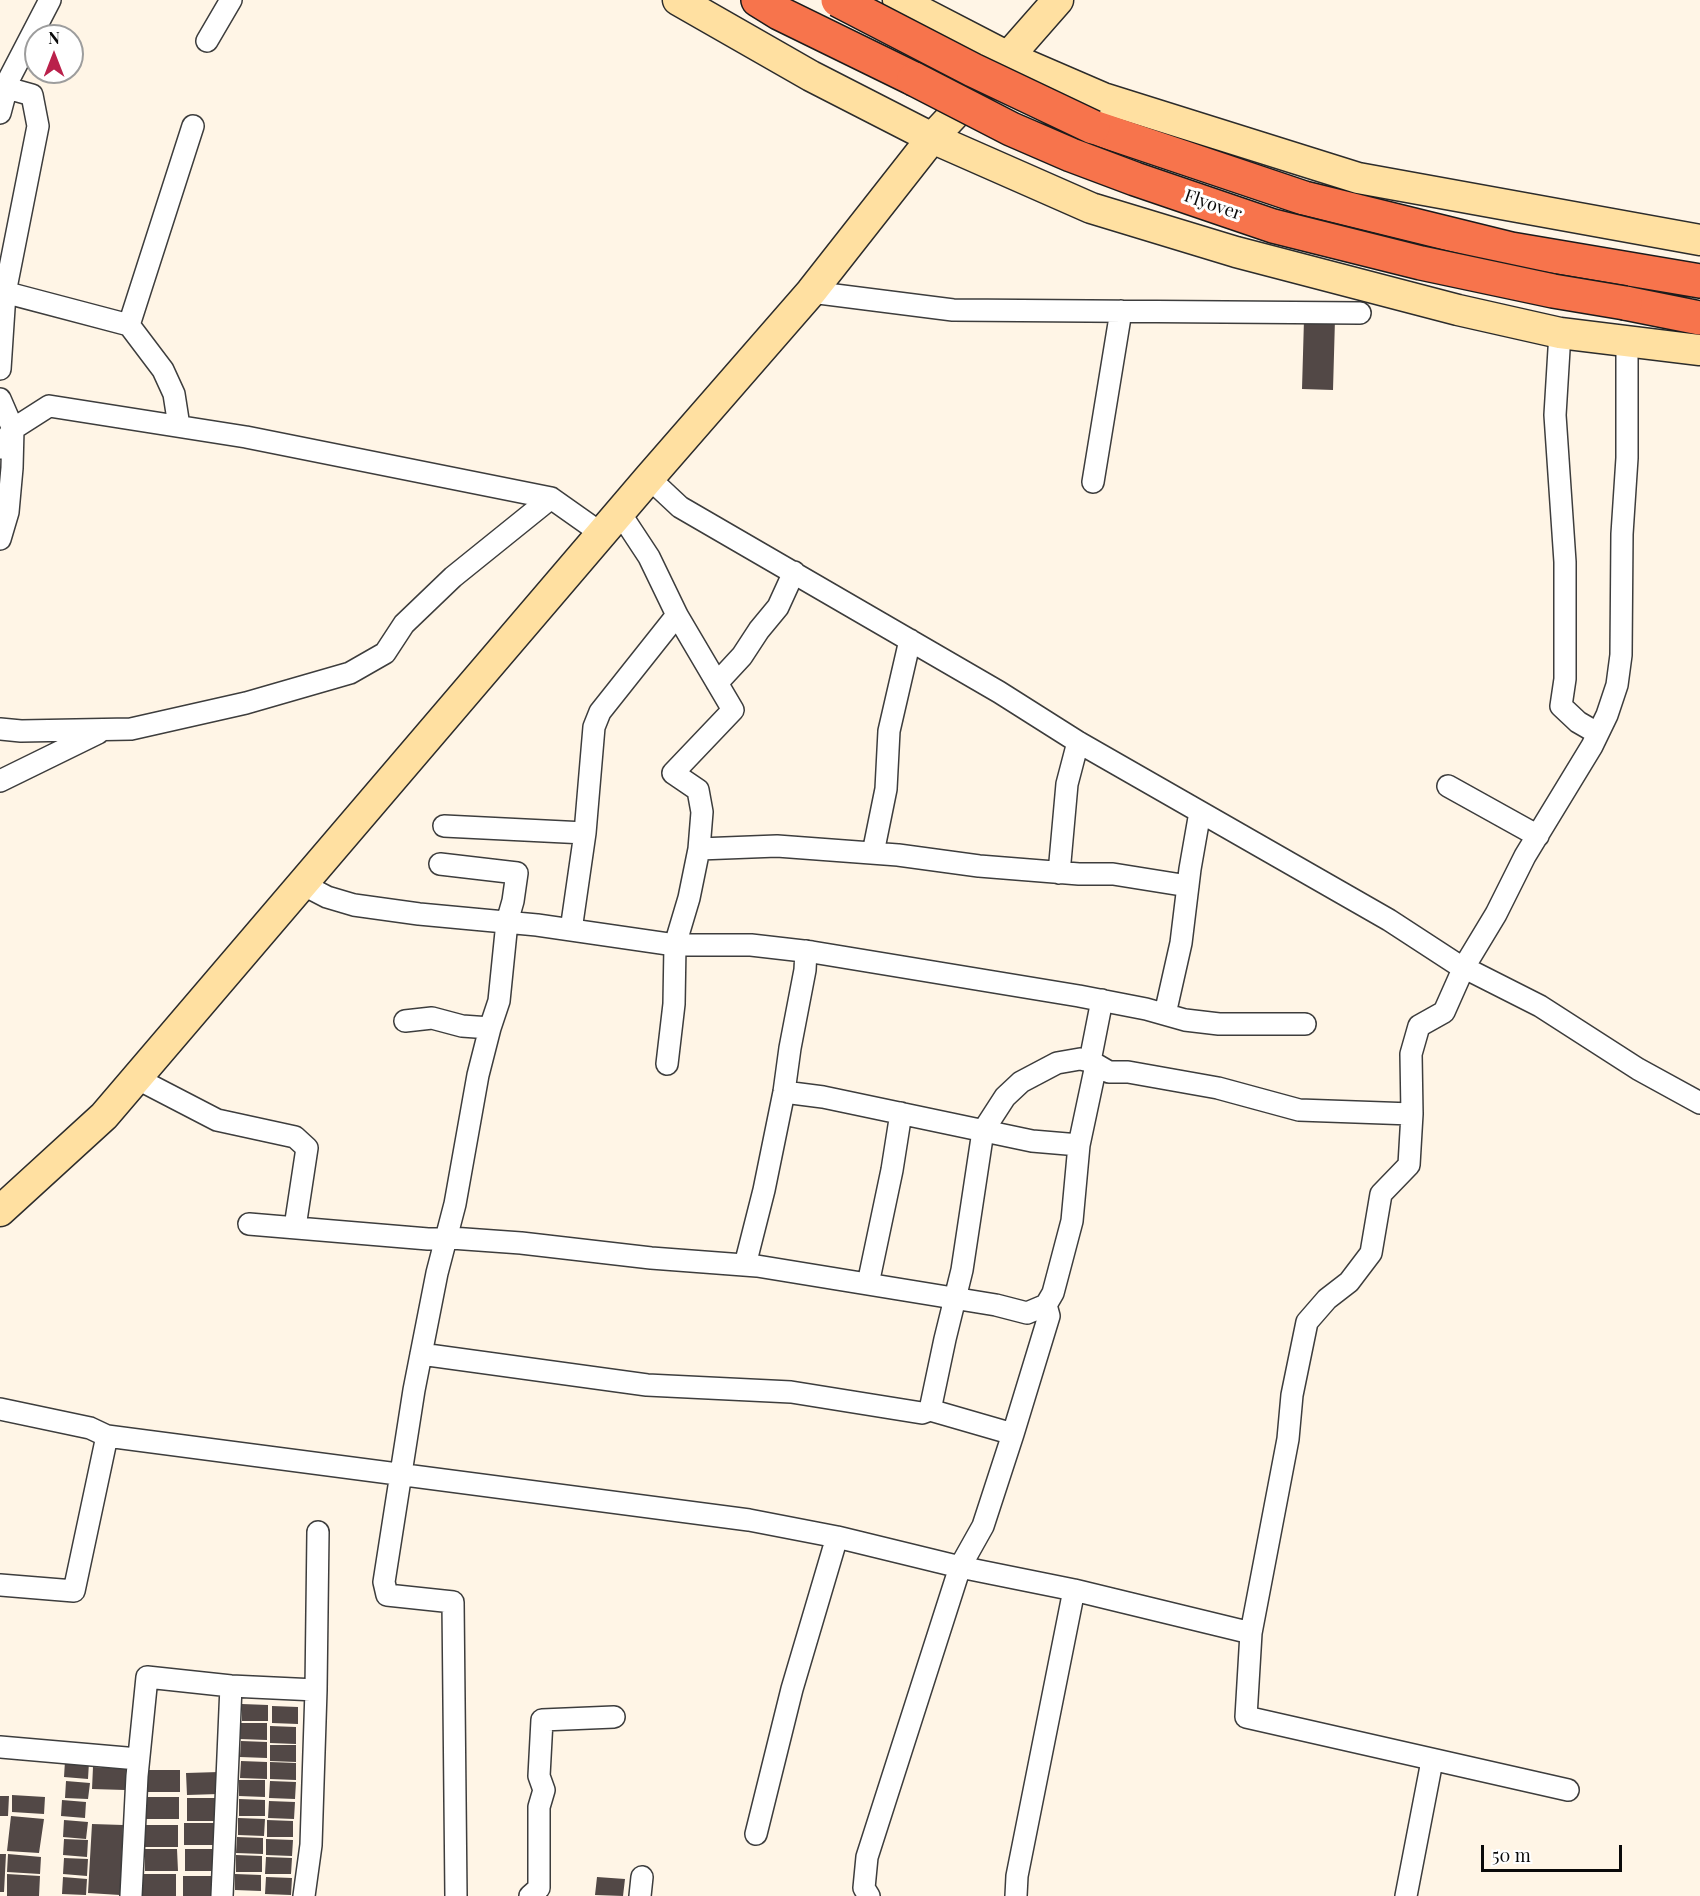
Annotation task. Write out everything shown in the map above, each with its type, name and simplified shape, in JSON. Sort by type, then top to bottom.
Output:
[{"type":"highway","name":"Flyover","points":[[758,0],[778,13],[1011,129],[1135,179],[1273,226],[1421,263],[1553,291],[1700,318]]},
{"type":"highway","name":"Flyover","points":[[838,0],[1093,127],[1304,198],[1511,249],[1700,281]]},
{"type":"street","points":[[0,113],[3,89],[50,0]]},
{"type":"street","points":[[207,41],[231,0]]},
{"type":"street","points":[[678,0],[811,76],[932,138],[1091,208],[1236,252],[1458,310],[1560,333],[1700,350]]},
{"type":"street","points":[[898,0],[1008,57],[1103,98],[1358,178],[1700,240]]},
{"type":"street","points":[[0,1211],[104,1116],[649,478],[811,292],[932,138],[1058,0]]},
{"type":"street","points":[[0,369],[2,292],[38,126],[32,95],[3,89]]},
{"type":"street","points":[[129,325],[193,126]]},
{"type":"street","points":[[2,292],[129,325],[163,370],[174,394],[179,426]]},
{"type":"street","points":[[811,292],[953,310],[1360,313]]},
{"type":"street","points":[[1093,482],[1121,311]]},
{"type":"street","points":[[1560,333],[1555,415],[1565,562],[1565,679],[1561,706],[1578,722],[1597,733]]},
{"type":"street","points":[[1568,1790],[1246,1717],[1251,1633],[1288,1439],[1292,1395],[1307,1322],[1327,1299],[1349,1282],[1371,1253],[1381,1194],[1409,1165],[1412,1114],[1411,1054],[1419,1026],[1444,1012],[1464,967],[1592,746],[1607,715],[1617,685],[1621,655],[1620,581],[1627,458],[1627,340]]},
{"type":"street","points":[[0,399],[13,429],[8,512],[0,539]]},
{"type":"street","points":[[0,448],[13,429],[49,406],[246,437],[551,498],[611,523],[649,557],[677,615],[733,710],[673,773],[698,790],[702,812],[699,849],[689,898],[675,945],[674,1004],[667,1064]]},
{"type":"street","points":[[649,478],[680,507],[999,692],[1078,742],[1279,855],[1464,967],[1540,1006],[1638,1069],[1700,1103]]},
{"type":"street","points":[[0,729],[21,731],[131,729],[246,704],[350,673],[385,653],[404,624],[453,577],[551,498]]},
{"type":"street","points":[[717,683],[742,656],[778,607],[794,572]]},
{"type":"street","points":[[571,930],[585,833],[594,727],[600,712],[677,615]]},
{"type":"street","points":[[873,853],[886,789],[889,731],[910,640]]},
{"type":"street","points":[[0,780],[107,730]]},
{"type":"street","points":[[1059,873],[1067,784],[1078,742]]},
{"type":"street","points":[[1448,786],[1538,836]]},
{"type":"street","points":[[1165,1014],[1181,943],[1200,812]]},
{"type":"street","points":[[444,826],[585,833]]},
{"type":"street","points":[[699,849],[777,846],[873,853],[979,866],[1059,873],[1113,874],[1188,886]]},
{"type":"street","points":[[440,864],[517,873],[513,902],[507,922],[499,1001],[490,1028],[470,1115],[455,1204],[445,1239],[421,1354],[384,1582],[387,1594],[453,1602],[456,1896]]},
{"type":"street","points":[[302,884],[327,897],[354,905],[507,922],[675,945],[751,945],[806,951],[1102,1000],[1185,1020],[1219,1024],[1305,1024]]},
{"type":"street","points":[[745,1265],[764,1190],[784,1092],[805,970],[806,951]]},
{"type":"street","points":[[249,1224],[521,1243],[651,1258],[745,1265],[955,1298],[1027,1313],[1046,1305],[1053,1293],[1072,1221],[1078,1145],[1102,1000]]},
{"type":"street","points":[[405,1021],[432,1018],[462,1026],[490,1028]]},
{"type":"street","points":[[930,1410],[962,1270],[983,1131],[1005,1097],[1021,1082],[1057,1064],[1080,1059],[1109,1072],[1128,1072],[1218,1088],[1299,1110],[1412,1114]]},
{"type":"street","points":[[136,1078],[217,1120],[295,1137],[307,1148],[295,1227]]},
{"type":"street","points":[[784,1092],[823,1097],[855,1106],[901,1113],[1032,1141],[1078,1145]]},
{"type":"street","points":[[868,1284],[892,1170],[901,1113]]},
{"type":"street","points":[[869,1896],[864,1888],[867,1857],[960,1567],[983,1526],[1013,1434],[1049,1316],[1046,1305]]},
{"type":"street","points":[[421,1354],[647,1385],[791,1392],[922,1413],[930,1410],[1013,1434]]},
{"type":"street","points":[[0,1409],[90,1428],[107,1436],[748,1520],[837,1537],[960,1567],[1074,1590],[1251,1633]]},
{"type":"street","points":[[0,1585],[75,1591],[107,1436]]},
{"type":"street","points":[[304,1896],[311,1845],[318,1532]]},
{"type":"street","points":[[756,1834],[792,1689],[837,1537]]},
{"type":"street","points":[[1016,1896],[1017,1876],[1074,1590]]},
{"type":"street","points":[[131,1896],[138,1759],[147,1677],[231,1686],[316,1690]]},
{"type":"street","points":[[222,1896],[231,1686]]},
{"type":"street","points":[[530,1896],[539,1888],[539,1808],[544,1790],[539,1776],[542,1720],[614,1717]]},
{"type":"street","points":[[0,1748],[138,1759]]},
{"type":"street","points":[[1406,1896],[1432,1761]]},
{"type":"building","points":[[1304,319],[1335,319],[1333,390],[1302,389]]},
{"type":"building","points":[[242,1704],[268,1705],[268,1721],[242,1721]]},
{"type":"building","points":[[272,1706],[298,1707],[298,1724],[272,1723]]},
{"type":"building","points":[[241,1723],[267,1723],[267,1740],[240,1739]]},
{"type":"building","points":[[270,1726],[296,1727],[296,1744],[270,1743]]},
{"type":"building","points":[[241,1741],[267,1742],[267,1758],[240,1757]]},
{"type":"building","points":[[270,1745],[296,1745],[296,1762],[270,1761]]},
{"type":"building","points":[[65,1761],[89,1762],[88,1779],[64,1777]]},
{"type":"building","points":[[241,1761],[267,1762],[267,1779],[240,1778]]},
{"type":"building","points":[[270,1762],[296,1763],[296,1780],[270,1779]]},
{"type":"building","points":[[93,1767],[126,1769],[125,1790],[92,1789]]},
{"type":"building","points":[[147,1770],[180,1770],[180,1792],[147,1792]]},
{"type":"building","points":[[219,1772],[219,1794],[187,1795],[186,1773]]},
{"type":"building","points":[[239,1780],[265,1780],[265,1797],[239,1796]]},
{"type":"building","points":[[66,1781],[90,1783],[88,1799],[65,1798]]},
{"type":"building","points":[[270,1781],[296,1782],[295,1799],[269,1798]]},
{"type":"building","points":[[12,1795],[45,1797],[44,1814],[12,1812]]},
{"type":"building","points":[[0,1796],[9,1796],[8,1816],[0,1816]]},
{"type":"building","points":[[146,1797],[179,1797],[179,1819],[146,1819]]},
{"type":"building","points":[[187,1798],[220,1798],[220,1821],[187,1821]]},
{"type":"building","points":[[239,1799],[265,1800],[265,1816],[239,1816]]},
{"type":"building","points":[[62,1800],[86,1802],[85,1818],[61,1816]]},
{"type":"building","points":[[269,1801],[295,1802],[294,1819],[268,1818]]},
{"type":"building","points":[[11,1816],[44,1819],[39,1853],[7,1851]]},
{"type":"building","points":[[238,1818],[265,1819],[264,1836],[238,1835]]},
{"type":"building","points":[[64,1820],[88,1822],[86,1839],[63,1837]]},
{"type":"building","points":[[267,1820],[293,1821],[293,1837],[267,1837]]},
{"type":"building","points":[[184,1823],[217,1823],[217,1845],[184,1845]]},
{"type":"building","points":[[92,1824],[123,1825],[120,1895],[88,1893]]},
{"type":"building","points":[[145,1825],[178,1825],[178,1847],[145,1847]]},
{"type":"building","points":[[237,1837],[263,1838],[263,1854],[236,1853]]},
{"type":"building","points":[[64,1839],[88,1840],[87,1857],[63,1855]]},
{"type":"building","points":[[266,1839],[293,1840],[292,1856],[266,1855]]},
{"type":"building","points":[[145,1849],[177,1849],[178,1871],[145,1871]]},
{"type":"building","points":[[185,1849],[218,1849],[218,1871],[185,1871]]},
{"type":"building","points":[[0,1854],[6,1854],[4,1892],[0,1892]]},
{"type":"building","points":[[8,1854],[41,1857],[40,1874],[7,1872]]},
{"type":"building","points":[[236,1855],[262,1856],[262,1872],[236,1872]]},
{"type":"building","points":[[266,1857],[292,1858],[291,1874],[265,1874]]},
{"type":"building","points":[[64,1858],[88,1859],[87,1876],[63,1874]]},
{"type":"building","points":[[7,1874],[40,1876],[39,1896],[7,1896]]},
{"type":"building","points":[[143,1874],[176,1874],[176,1896],[143,1896]]},
{"type":"building","points":[[235,1874],[261,1875],[261,1891],[235,1890]]},
{"type":"building","points":[[183,1876],[216,1876],[216,1896],[183,1896]]},
{"type":"building","points":[[63,1877],[87,1879],[86,1895],[62,1894]]},
{"type":"building","points":[[266,1877],[292,1878],[291,1895],[265,1894]]},
{"type":"building","points":[[597,1877],[625,1879],[623,1896],[595,1895]]}]
